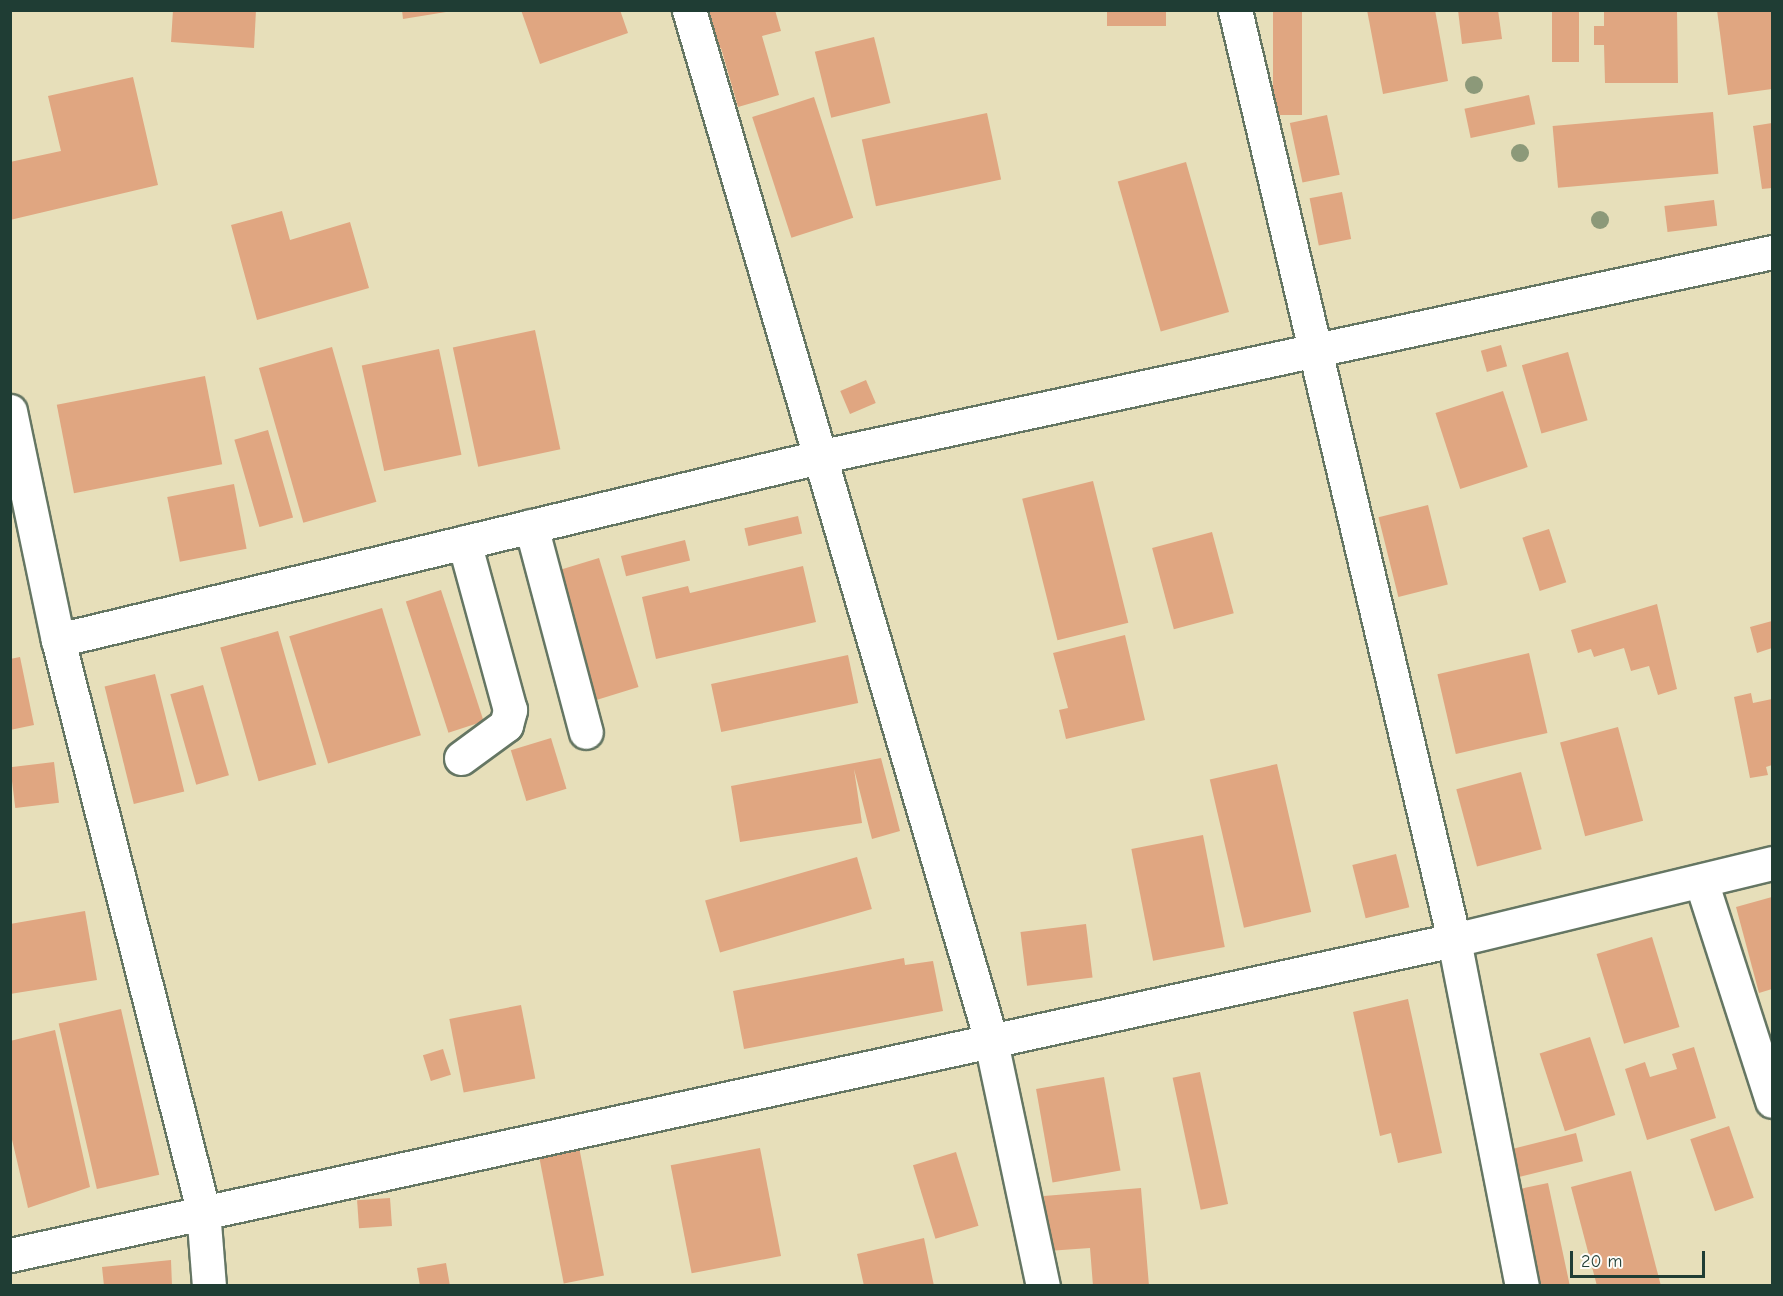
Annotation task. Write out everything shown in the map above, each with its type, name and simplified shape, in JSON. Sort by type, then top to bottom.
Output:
[{"type":"street","points":[[689,10],[823,456],[990,1037],[1043,1286]]},
{"type":"street","points":[[1235,10],[1311,351],[1454,940],[1522,1286]]},
{"type":"street","points":[[58,640],[823,456],[1773,252]]},
{"type":"street","points":[[10,411],[19,501],[58,640],[203,1210],[209,1286]]},
{"type":"street","points":[[531,526],[586,732]]},
{"type":"street","points":[[460,758],[506,725],[511,696],[464,542]]},
{"type":"street","points":[[10,1255],[203,1210],[990,1037],[1454,940],[1773,864]]},
{"type":"street","points":[[1701,880],[1773,1101]]},
{"type":"building","points":[[173,10],[256,10],[254,48],[171,42]]},
{"type":"building","points":[[402,10],[446,10],[446,12],[403,19]]},
{"type":"building","points":[[521,10],[620,10],[628,33],[540,64]]},
{"type":"building","points":[[703,10],[775,10],[781,31],[762,36],[779,95],[738,107],[721,48],[715,50]]},
{"type":"building","points":[[1107,10],[1166,10],[1166,26],[1107,26]]},
{"type":"building","points":[[1273,10],[1302,10],[1302,115],[1273,115]]},
{"type":"building","points":[[1367,10],[1435,10],[1448,81],[1383,94]]},
{"type":"building","points":[[1458,10],[1498,10],[1502,39],[1462,44]]},
{"type":"building","points":[[1552,10],[1579,10],[1579,62],[1552,62]]},
{"type":"building","points":[[1604,10],[1677,10],[1678,83],[1605,83],[1604,45],[1594,45],[1594,26],[1604,26]]},
{"type":"building","points":[[1717,10],[1772,10],[1772,89],[1728,95]]},
{"type":"building","points":[[874,37],[890,103],[831,118],[815,52]]},
{"type":"building","points":[[133,77],[158,185],[10,220],[10,162],[61,151],[48,96]]},
{"type":"building","points":[[1529,95],[1535,124],[1471,138],[1464,109]]},
{"type":"building","points":[[814,97],[853,218],[791,238],[752,117]]},
{"type":"building","points":[[1713,112],[1718,174],[1558,188],[1553,126]]},
{"type":"building","points":[[987,113],[1001,180],[876,206],[862,140]]},
{"type":"building","points":[[1327,115],[1340,175],[1303,183],[1290,123]]},
{"type":"building","points":[[1772,123],[1772,188],[1762,189],[1753,126]]},
{"type":"building","points":[[1186,162],[1229,312],[1161,332],[1118,182]]},
{"type":"building","points":[[1342,192],[1351,239],[1319,245],[1310,198]]},
{"type":"building","points":[[1714,200],[1717,226],[1668,232],[1664,206]]},
{"type":"building","points":[[282,211],[290,240],[350,222],[369,288],[257,320],[231,225]]},
{"type":"building","points":[[535,330],[560,449],[478,467],[453,347]]},
{"type":"building","points":[[1501,345],[1507,366],[1487,372],[1481,351]]},
{"type":"building","points":[[332,347],[376,502],[303,523],[259,368]]},
{"type":"building","points":[[439,349],[461,455],[384,471],[362,365]]},
{"type":"building","points":[[1568,352],[1588,420],[1541,433],[1522,365]]},
{"type":"building","points":[[205,376],[222,464],[74,493],[57,405]]},
{"type":"building","points":[[866,380],[876,403],[850,414],[840,391]]},
{"type":"building","points":[[1503,391],[1528,467],[1460,489],[1435,413]]},
{"type":"building","points":[[268,430],[293,517],[259,527],[234,440]]},
{"type":"building","points":[[1093,481],[1128,623],[1057,640],[1022,499]]},
{"type":"building","points":[[234,484],[247,549],[180,562],[167,497]]},
{"type":"building","points":[[1428,505],[1448,585],[1398,597],[1379,517]]},
{"type":"building","points":[[798,516],[802,534],[748,546],[744,528]]},
{"type":"building","points":[[1549,529],[1566,582],[1540,591],[1522,538]]},
{"type":"building","points":[[1212,532],[1234,613],[1174,629],[1152,548]]},
{"type":"building","points":[[685,540],[690,560],[626,576],[621,556]]},
{"type":"building","points":[[599,558],[638,687],[592,701],[552,572]]},
{"type":"building","points":[[803,566],[816,622],[656,659],[642,597],[688,586],[690,593]]},
{"type":"building","points":[[441,590],[484,721],[448,733],[406,601]]},
{"type":"building","points":[[1657,604],[1677,689],[1658,695],[1649,666],[1631,671],[1624,648],[1594,657],[1591,649],[1578,653],[1571,630]]},
{"type":"building","points":[[382,608],[421,735],[328,764],[289,636]]},
{"type":"building","points":[[1772,621],[1772,648],[1757,653],[1750,627]]},
{"type":"building","points":[[278,631],[316,765],[259,781],[220,648]]},
{"type":"building","points":[[1125,635],[1145,720],[1066,739],[1059,710],[1068,708],[1053,653]]},
{"type":"building","points":[[1529,653],[1547,733],[1456,754],[1437,674]]},
{"type":"building","points":[[848,655],[858,703],[721,732],[711,684]]},
{"type":"building","points":[[20,657],[34,725],[10,730],[10,659]]},
{"type":"building","points":[[155,674],[184,791],[134,804],[105,687]]},
{"type":"building","points":[[203,685],[229,775],[196,785],[170,694]]},
{"type":"building","points":[[1751,693],[1753,703],[1772,699],[1772,765],[1766,767],[1768,775],[1750,778],[1734,697]]},
{"type":"building","points":[[1618,727],[1643,821],[1585,836],[1560,743]]},
{"type":"building","points":[[551,738],[566,789],[526,801],[511,750]]},
{"type":"building","points":[[881,758],[900,831],[872,839],[854,769],[862,823],[740,842],[731,786]]},
{"type":"building","points":[[54,762],[59,803],[15,808],[10,767]]},
{"type":"building","points":[[1277,764],[1311,912],[1244,928],[1210,780]]},
{"type":"building","points":[[1521,772],[1542,849],[1477,867],[1456,789]]},
{"type":"building","points":[[1203,835],[1225,947],[1153,961],[1131,849]]},
{"type":"building","points":[[1396,854],[1409,907],[1366,918],[1352,865]]},
{"type":"building","points":[[857,857],[872,909],[720,952],[705,901]]},
{"type":"building","points":[[1772,897],[1772,989],[1759,993],[1736,907]]},
{"type":"building","points":[[85,911],[97,980],[10,994],[10,924]]},
{"type":"building","points":[[1086,924],[1093,978],[1027,986],[1020,932]]},
{"type":"building","points":[[1652,937],[1679,1027],[1624,1044],[1597,954]]},
{"type":"building","points":[[904,958],[905,965],[933,961],[943,1011],[744,1049],[733,991]]},
{"type":"building","points":[[1408,999],[1442,1153],[1398,1163],[1391,1133],[1380,1136],[1353,1012]]},
{"type":"building","points":[[521,1005],[535,1079],[464,1093],[449,1019]]},
{"type":"building","points":[[121,1009],[159,1175],[97,1189],[59,1023]]},
{"type":"building","points":[[55,1030],[90,1187],[28,1208],[10,1131],[10,1041]]},
{"type":"building","points":[[1590,1037],[1615,1115],[1565,1131],[1540,1053]]},
{"type":"building","points":[[1694,1047],[1716,1118],[1647,1140],[1625,1069],[1645,1062],[1650,1077],[1677,1069],[1672,1054]]},
{"type":"building","points":[[443,1049],[451,1075],[431,1081],[423,1055]]},
{"type":"building","points":[[1200,1072],[1228,1204],[1201,1210],[1173,1078]]},
{"type":"building","points":[[1104,1077],[1120,1171],[1053,1183],[1036,1089]]},
{"type":"building","points":[[1729,1126],[1754,1198],[1715,1211],[1690,1139]]},
{"type":"building","points":[[1576,1133],[1583,1161],[1514,1178],[1507,1150]]},
{"type":"building","points":[[579,1147],[604,1276],[564,1283],[539,1155]]},
{"type":"building","points":[[760,1148],[781,1256],[692,1273],[671,1165]]},
{"type":"building","points":[[956,1152],[979,1226],[935,1239],[913,1165]]},
{"type":"building","points":[[1631,1171],[1661,1286],[1597,1286],[1571,1187]]},
{"type":"building","points":[[1548,1183],[1570,1286],[1538,1286],[1518,1189]]},
{"type":"building","points":[[1141,1188],[1149,1286],[1093,1286],[1090,1248],[1048,1251],[1044,1196]]},
{"type":"building","points":[[390,1198],[392,1226],[359,1228],[357,1200]]},
{"type":"building","points":[[924,1238],[934,1286],[864,1286],[857,1254]]},
{"type":"building","points":[[171,1260],[172,1286],[104,1286],[102,1267]]},
{"type":"building","points":[[446,1263],[450,1286],[420,1286],[417,1268]]}]
